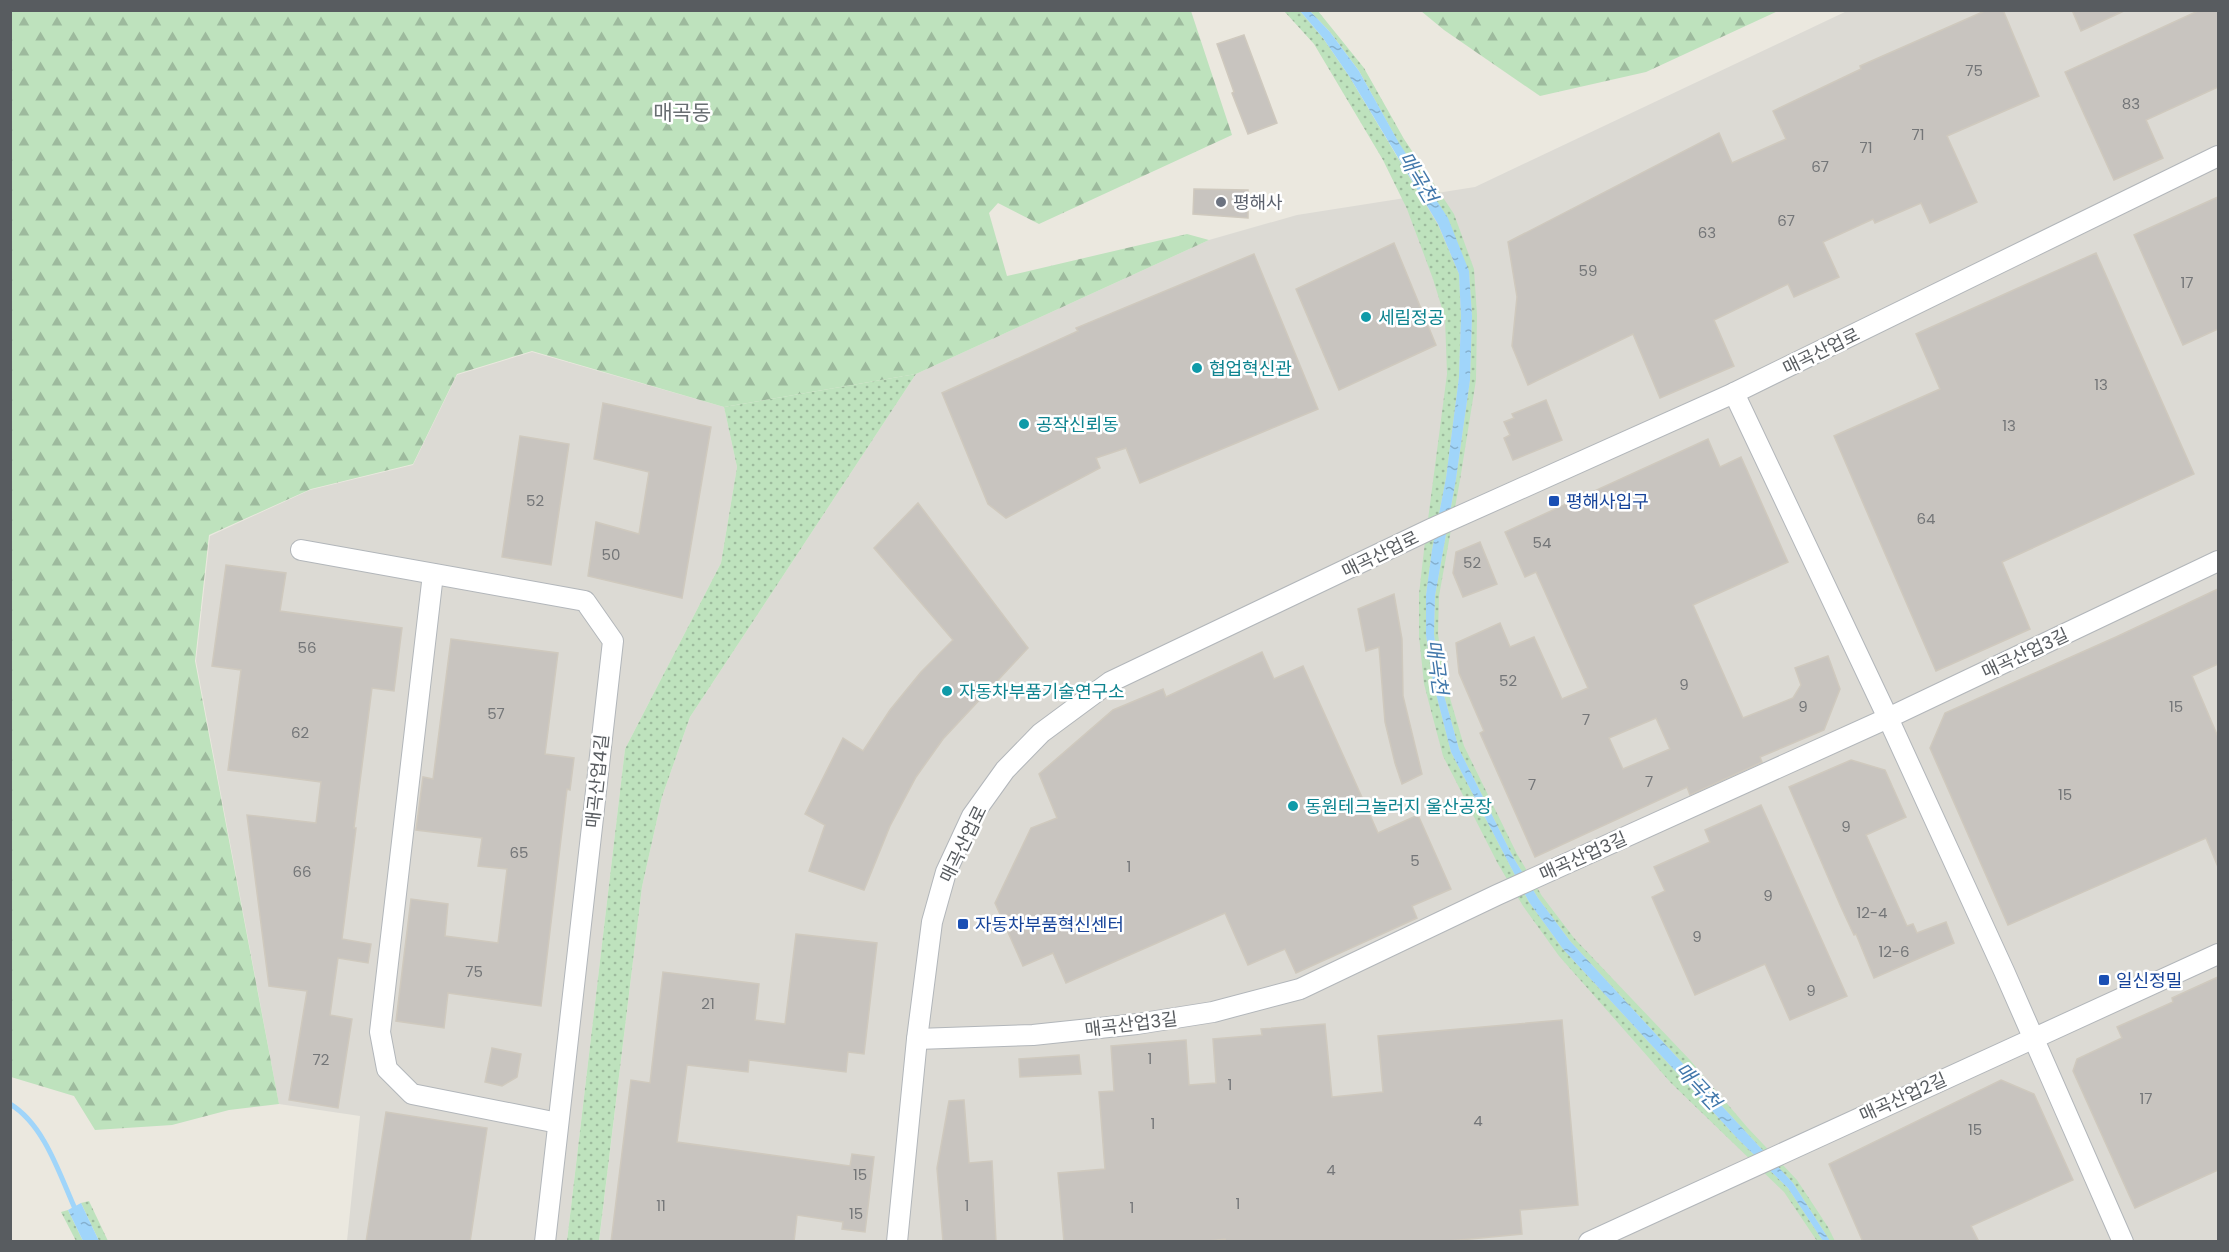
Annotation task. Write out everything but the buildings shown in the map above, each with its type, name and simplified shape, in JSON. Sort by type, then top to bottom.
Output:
[{"type":"street","name":"매곡산업로","points":[[897,1242],[917,1039],[932,922],[946,873],[972,816],[1005,770],[1041,733],[1110,682],[1433,528],[1734,393],[2218,156]]},
{"type":"street","points":[[1734,393],[1888,718],[2033,1038],[2122,1242]]},
{"type":"street","name":"매곡산업4길","points":[[302,550],[585,601],[613,641],[545,1242]]},
{"type":"street","name":"매곡산업3길","points":[[917,1039],[1033,1035],[1170,1019],[1240,1006],[1300,989],[1497,895],[1888,718],[2218,561]]},
{"type":"street","points":[[433,574],[380,1032],[387,1069],[412,1094],[558,1123]]},
{"type":"street","name":"매곡산업2길","points":[[1589,1242],[2218,954]]},
{"type":"shaded area","points":[[1847,11],[2218,11],[2218,1241],[599,1242],[642,887],[662,797],[690,717],[916,374],[1209,240],[1297,215],[1475,187]]},
{"type":"shaded area","points":[[532,352],[724,407],[737,467],[721,563],[625,749],[567,1241],[347,1241],[360,1116],[279,1104],[196,661],[210,536],[310,490],[413,465],[457,375]]},
{"type":"green space","points":[[10,11],[1191,11],[1232,135],[1039,224],[998,203],[989,213],[1007,276],[1187,234],[1209,240],[916,374],[724,407],[532,351],[457,374],[413,464],[311,489],[209,535],[195,661],[279,1104],[229,1110],[172,1125],[95,1130],[74,1096],[11,1077]]},
{"type":"green space","points":[[1284,11],[1300,11],[1323,38],[1349,76],[1438,225],[1459,274],[1461,316],[1459,377],[1446,478],[1426,595],[1426,635],[1433,682],[1451,752],[1529,902],[1563,949],[1738,1139],[1788,1188],[1823,1241],[1817,1241],[1784,1192],[1671,1083],[1559,956],[1523,906],[1498,864],[1443,756],[1424,684],[1419,636],[1419,594],[1447,374],[1445,318],[1407,209],[1383,160],[1314,44]]},
{"type":"green space","points":[[1310,11],[1318,11],[1364,68],[1404,139],[1454,214],[1474,269],[1477,315],[1476,380],[1439,596],[1438,634],[1445,681],[1464,746],[1517,854],[1542,896],[1574,938],[1690,1060],[1747,1127],[1797,1180],[1835,1241],[1830,1241],[1793,1183],[1570,941],[1538,898],[1513,857],[1459,749],[1440,681],[1434,634],[1435,596],[1456,479],[1470,380],[1472,316],[1469,271],[1359,71],[1330,32]]},
{"type":"green space","points":[[1421,11],[1778,11],[1646,72],[1540,96],[1444,30]]},
{"type":"green space","points":[[916,374],[690,717],[662,797],[642,887],[599,1241],[567,1241],[625,749],[721,563],[737,467],[724,407]]},
{"type":"green space","points":[[89,1201],[108,1241],[99,1241],[81,1203]]},
{"type":"green space","points":[[68,1210],[83,1241],[76,1241],[61,1212]]},
{"type":"water","name":"매곡천","points":[[1300,11],[1310,11],[1330,32],[1359,71],[1399,143],[1448,218],[1469,271],[1472,316],[1470,380],[1456,479],[1435,596],[1434,634],[1440,681],[1459,749],[1513,857],[1538,898],[1570,941],[1793,1183],[1830,1241],[1823,1241],[1788,1188],[1738,1139],[1563,949],[1529,902],[1451,752],[1433,682],[1426,635],[1426,595],[1446,478],[1459,377],[1461,316],[1459,274],[1438,224],[1349,76],[1323,38]]},
{"type":"water","points":[[81,1203],[99,1241],[83,1241],[68,1210]]},
{"type":"waterway","points":[[10,1104],[22,1113],[42,1138],[76,1211]]},
{"type":"place","name":"평해사","points":[[1221,202]]},
{"type":"place","name":"세림정공","points":[[1366,317]]},
{"type":"place","name":"협업혁신관","points":[[1197,368]]},
{"type":"place","name":"공작신뢰동","points":[[1024,424]]},
{"type":"place","name":"평해사입구","points":[[1554,501]]},
{"type":"place","name":"자동차부품기술연구소","points":[[947,691]]},
{"type":"place","name":"동원테크놀러지 울산공장","points":[[1293,806]]},
{"type":"place","name":"자동차부품혁신센터","points":[[963,924]]},
{"type":"place","name":"일신정밀","points":[[2104,980]]},
{"type":"district","name":"매곡동","points":[[682,112]]}]
